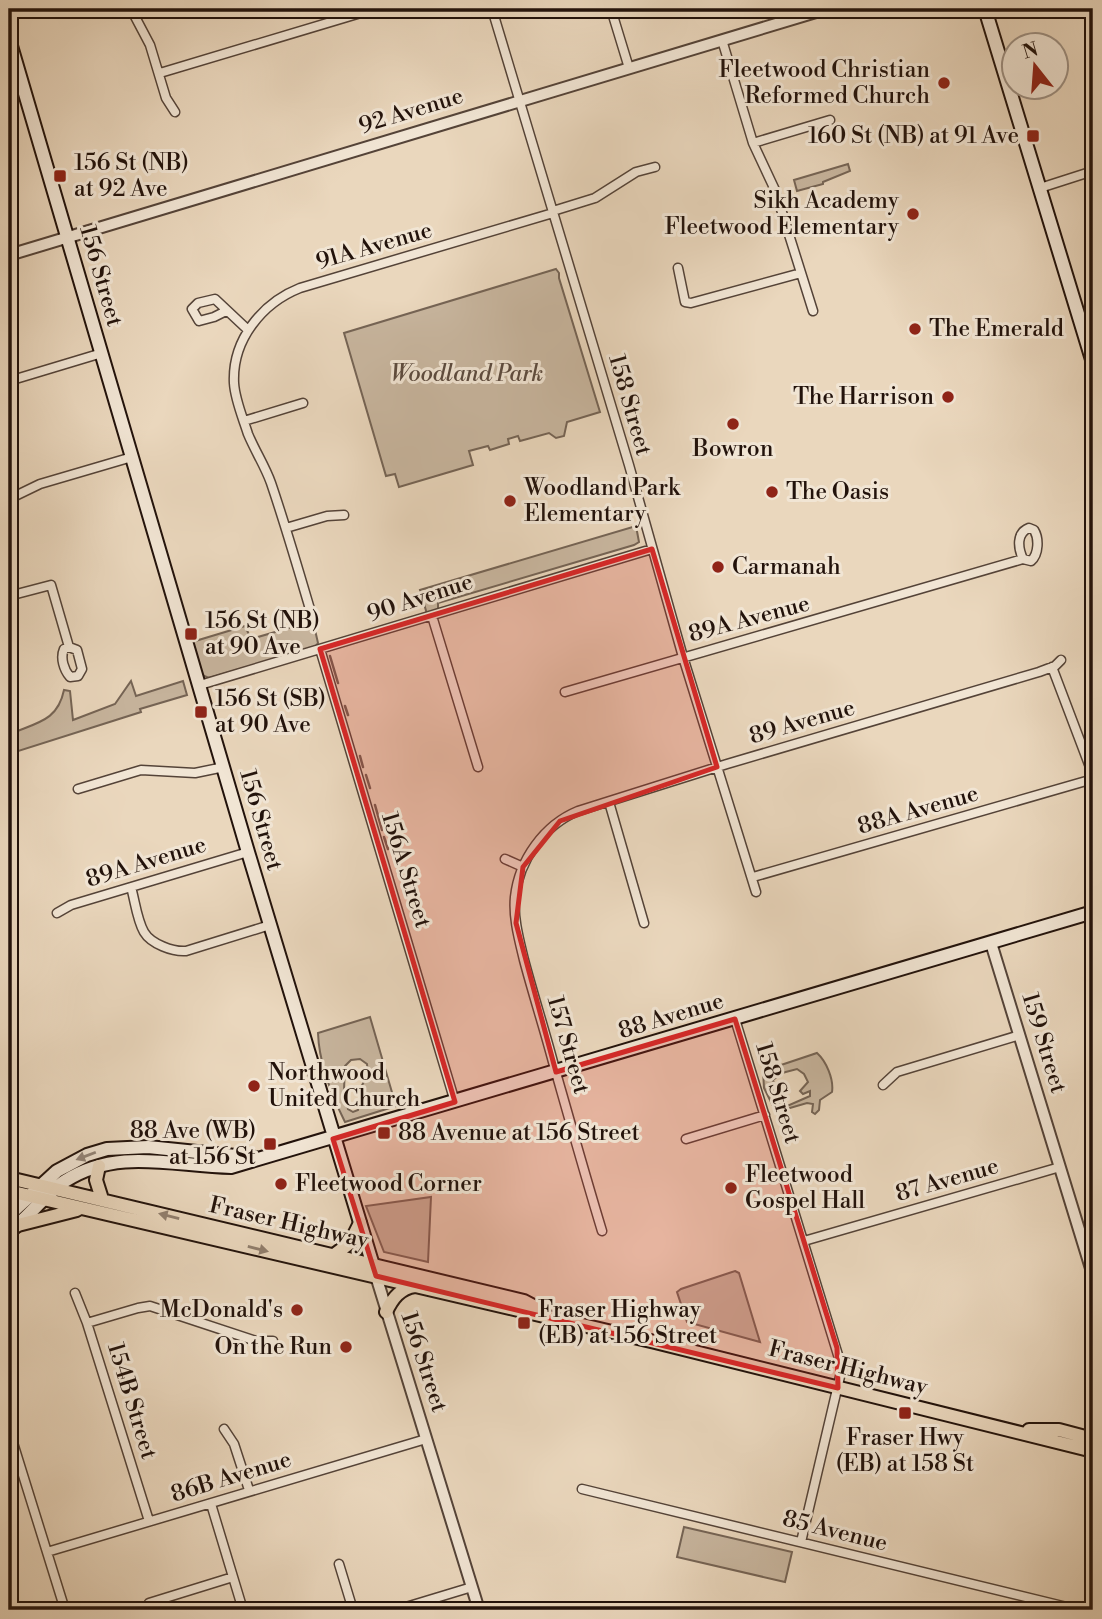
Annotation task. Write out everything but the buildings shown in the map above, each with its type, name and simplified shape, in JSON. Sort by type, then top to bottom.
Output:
[{"type":"main road","points":[[985,9],[1093,363]]},
{"type":"main road","name":"156 Street","points":[[9,39],[374,1270]]},
{"type":"main road","name":"88 Avenue","points":[[14,1229],[55,1189],[78,1174],[99,1166],[139,1160],[231,1167],[1093,912]]},
{"type":"main road","name":"88 Avenue","points":[[9,1215],[52,1174],[74,1161],[100,1151],[123,1147],[217,1153],[260,1159]]},
{"type":"main road","points":[[99,1166],[96,1180],[102,1199]]},
{"type":"main road","name":"Fraser Highway","points":[[9,1178],[334,1255],[419,1287],[1093,1451]]},
{"type":"main road","name":"Fraser Highway","points":[[9,1191],[524,1301],[556,1319]]},
{"type":"main road","points":[[14,1229],[48,1216],[84,1209]]},
{"type":"main road","points":[[334,1255],[350,1243],[360,1223]]},
{"type":"main road","points":[[386,1312],[391,1301],[401,1291],[412,1286],[419,1287]]},
{"type":"main road","name":"Fraser Highway","points":[[1008,1429],[1059,1430],[1093,1439]]},
{"type":"street","points":[[131,9],[150,45],[166,97],[175,112]]},
{"type":"street","points":[[160,74],[374,9]]},
{"type":"street","name":"158 Street","points":[[492,9],[682,657],[756,892]]},
{"type":"street","points":[[611,9],[629,68]]},
{"type":"street","name":"92 Avenue","points":[[9,255],[826,9]]},
{"type":"street","points":[[722,40],[753,143],[775,190],[813,311]]},
{"type":"street","points":[[753,143],[830,120]]},
{"type":"street","name":"91A Avenue","points":[[248,330],[272,303],[300,288],[595,198],[636,172],[655,167]]},
{"type":"street","points":[[1040,188],[1093,171]]},
{"type":"street","points":[[678,268],[685,302],[691,303],[801,273]]},
{"type":"street","points":[[226,311],[248,330],[237,355],[235,391],[249,437],[269,477],[312,616]]},
{"type":"street","points":[[9,381],[102,353]]},
{"type":"street","points":[[244,421],[303,403]]},
{"type":"street","points":[[9,499],[40,484],[132,457]]},
{"type":"street","points":[[285,528],[327,516],[344,515]]},
{"type":"street","name":"90 Avenue","points":[[200,685],[652,549]]},
{"type":"street","name":"89A Avenue","points":[[565,692],[1023,559]]},
{"type":"street","points":[[9,596],[51,584],[69,647]]},
{"type":"street","points":[[432,616],[478,767]]},
{"type":"street","name":"156A Street","points":[[320,649],[455,1102]]},
{"type":"street","name":"89 Avenue","points":[[555,825],[571,814],[717,767],[1052,667],[1061,660]]},
{"type":"street","points":[[1052,667],[1093,777]]},
{"type":"street","points":[[78,789],[141,770],[195,773],[223,766]]},
{"type":"street","name":"88A Avenue","points":[[752,877],[1093,777]]},
{"type":"street","points":[[609,802],[644,923]]},
{"type":"street","name":"157 Street","points":[[555,825],[537,843],[523,867],[515,894],[516,923],[537,1012],[602,1231]]},
{"type":"street","name":"89A Avenue","points":[[57,912],[71,905],[248,852]]},
{"type":"street","points":[[505,859],[523,867]]},
{"type":"street","points":[[131,887],[145,934],[177,951],[186,951],[270,925]]},
{"type":"street","name":"159 Street","points":[[990,943],[1060,1167],[1090,1251],[1093,1275]]},
{"type":"street","name":"158 Street","points":[[735,1019],[841,1360],[838,1388],[801,1542]]},
{"type":"street","points":[[883,1085],[897,1072],[1020,1035]]},
{"type":"street","points":[[686,1139],[765,1115]]},
{"type":"street","name":"87 Avenue","points":[[804,1241],[1060,1167]]},
{"type":"street","name":"156 Street","points":[[374,1270],[479,1610]]},
{"type":"street","name":"154B Street","points":[[75,1293],[87,1323],[149,1521]]},
{"type":"street","points":[[87,1323],[147,1306],[256,1341],[273,1341]]},
{"type":"street","points":[[224,1429],[234,1444],[249,1490]]},
{"type":"street","points":[[9,1430],[65,1610]]},
{"type":"street","name":"86B Avenue","points":[[47,1552],[426,1439]]},
{"type":"street","name":"85 Avenue","points":[[582,1489],[1079,1610]]},
{"type":"street","points":[[211,1504],[243,1610]]},
{"type":"street","points":[[339,1564],[353,1610]]},
{"type":"street","points":[[149,1603],[233,1577]]},
{"type":"street","points":[[396,1610],[472,1587]]},
{"type":"highlighted area","points":[[652,549],[717,767],[560,821],[523,867],[516,923],[556,1072],[735,1019],[837,1348],[838,1388],[376,1276],[333,1139],[455,1102],[320,649]]},
{"type":"green space","points":[[848,164],[850,171],[823,184],[797,191],[794,180]]},
{"type":"green space","name":"Woodland Park","points":[[556,269],[600,412],[567,422],[564,436],[556,438],[549,433],[520,441],[518,436],[508,439],[509,444],[490,450],[488,446],[469,451],[473,465],[399,487],[395,474],[386,476],[344,333]]},
{"type":"green space","points":[[636,526],[639,542],[634,545],[438,603],[438,609],[427,614],[420,590]]},
{"type":"green space","points":[[313,621],[318,643],[315,647],[209,678],[202,675],[192,642],[245,626],[251,639]]},
{"type":"green space","points":[[131,681],[136,696],[183,681],[187,695],[9,754],[9,728],[15,732],[47,718],[57,707],[64,690],[70,691],[73,720],[115,704]]},
{"type":"green space","points":[[370,1017],[396,1106],[345,1122],[327,1079],[318,1033]],"holes":[[[360,1059],[367,1064],[368,1074],[360,1089],[358,1110],[353,1112],[348,1109],[344,1090],[345,1066],[351,1060]]]},
{"type":"green space","points":[[817,1053],[829,1071],[832,1092],[820,1100],[819,1110],[815,1114],[812,1112],[813,1104],[807,1103],[776,1112],[764,1088],[763,1071]],"holes":[[[797,1069],[804,1074],[808,1082],[800,1091],[803,1094],[810,1091],[810,1096],[785,1107],[780,1106],[773,1080],[782,1073]]]},
{"type":"green space","points":[[431,1197],[428,1262],[384,1252],[366,1206]]},
{"type":"green space","points":[[735,1271],[739,1273],[760,1342],[687,1322],[677,1292]]},
{"type":"green space","points":[[684,1527],[792,1552],[785,1582],[677,1557]]},
{"type":"waterway","points":[[330,656],[338,683]]},
{"type":"waterway","points":[[345,706],[348,715]]},
{"type":"waterway","points":[[360,756],[363,767]]},
{"type":"waterway","points":[[366,775],[370,788]]},
{"type":"waterway","points":[[375,805],[382,830]]},
{"type":"waterway","points":[[384,837],[388,849]]},
{"type":"place","name":"Fleetwood Christian Reformed Church","points":[[944,83]]},
{"type":"place","name":"160 St (NB) at 91 Ave","points":[[1033,136]]},
{"type":"place","name":"156 St (NB) at 92 Ave","points":[[60,176]]},
{"type":"place","name":"Sikh Academy Fleetwood Elementary","points":[[913,214]]},
{"type":"place","name":"The Emerald","points":[[915,329]]},
{"type":"place","name":"The Harrison","points":[[948,397]]},
{"type":"place","name":"Bowron","points":[[733,424]]},
{"type":"place","name":"The Oasis","points":[[772,492]]},
{"type":"place","name":"Woodland Park Elementary","points":[[510,501]]},
{"type":"place","name":"Carmanah","points":[[718,567]]},
{"type":"place","name":"156 St (NB) at 90 Ave","points":[[191,634]]},
{"type":"place","name":"156 St (SB) at 90 Ave","points":[[201,712]]},
{"type":"place","name":"Northwood United Church","points":[[254,1086]]},
{"type":"place","name":"88 Avenue at 156 Street","points":[[384,1133]]},
{"type":"place","name":"88 Ave (WB) at 156 St","points":[[270,1144]]},
{"type":"place","name":"Fleetwood Corner","points":[[281,1184]]},
{"type":"place","name":"Fleetwood Gospel Hall","points":[[731,1188]]},
{"type":"place","name":"McDonald's","points":[[297,1310]]},
{"type":"place","name":"Fraser Highway (EB) at 156 Street","points":[[524,1323]]},
{"type":"place","name":"On the Run","points":[[346,1347]]},
{"type":"place","name":"Fraser Hwy (EB) at 158 St","points":[[905,1413]]}]
